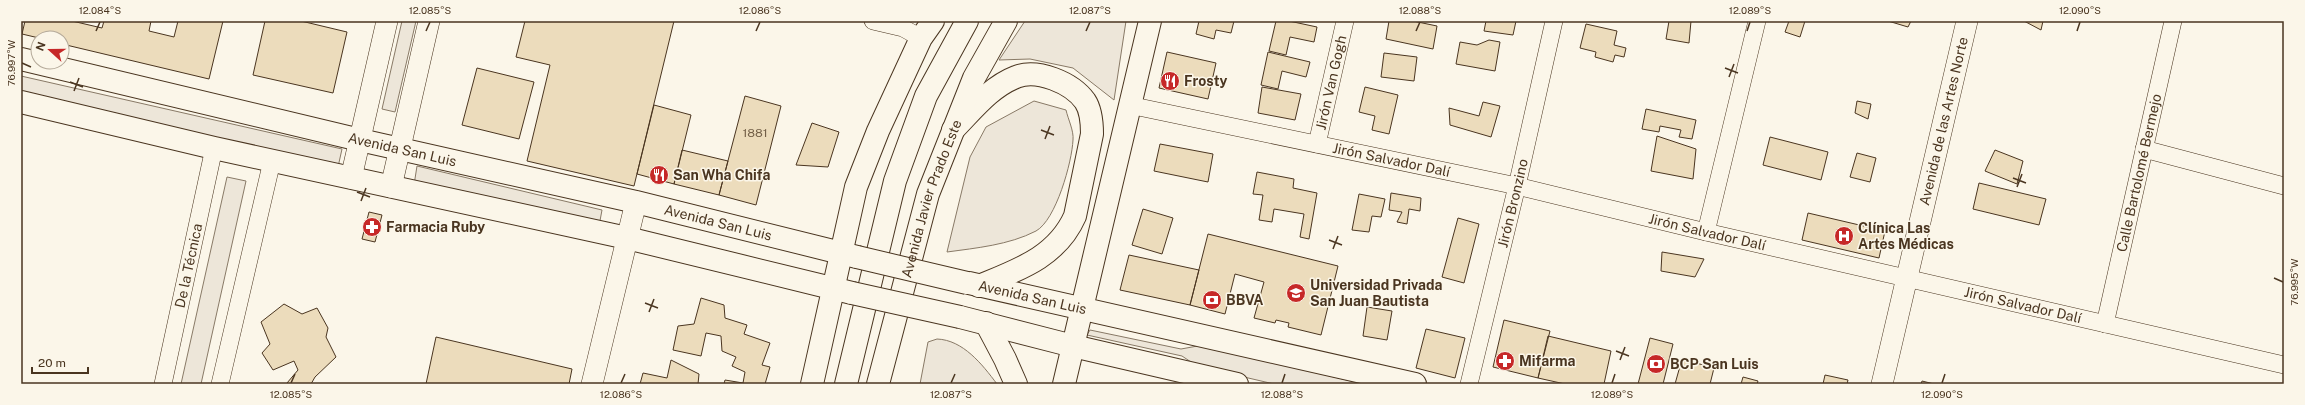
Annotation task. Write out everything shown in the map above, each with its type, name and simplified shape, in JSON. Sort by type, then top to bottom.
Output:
[{"type":"main road","points":[[846,384],[895,181],[926,96],[967,21]]},
{"type":"main road","name":"Avenida Javier Prado Este","points":[[878,384],[928,194],[974,78],[1006,21]]},
{"type":"main road","points":[[1064,384],[1150,21]]},
{"type":"main road","points":[[812,384],[843,291],[849,255],[856,187],[878,131],[927,30]]},
{"type":"main road","name":"Avenida San Luis","points":[[21,59],[360,140],[636,202],[849,255],[1081,310],[1415,384]]},
{"type":"main road","points":[[953,130],[991,92],[1017,76],[1037,74],[1059,81],[1073,90],[1085,102],[1092,121],[1092,134],[1077,208],[1070,228],[1050,250],[1029,266],[973,284]]},
{"type":"main road","points":[[21,102],[214,148],[627,238],[843,291],[986,323],[1073,346],[1237,384]]},
{"type":"main road","points":[[986,323],[1006,359],[1016,384]]},
{"type":"street","points":[[351,178],[387,21]]},
{"type":"street","points":[[391,187],[429,21]]},
{"type":"street","points":[[873,21],[903,28],[927,30]]},
{"type":"street","name":"Jirón Van Gogh","points":[[1317,144],[1345,21]]},
{"type":"street","name":"Jirón Bronzino","points":[[1469,384],[1518,186],[1554,21]]},
{"type":"street","points":[[1706,232],[1757,21]]},
{"type":"street","name":"Avenida de las Artes Norte","points":[[1882,384],[1968,21]]},
{"type":"street","name":"Calle Bartolomé Bermejo","points":[[2105,324],[2173,21]]},
{"type":"street","name":"Jirón Salvador Dalí","points":[[1129,106],[1518,186],[1706,232],[2284,365]]},
{"type":"street","name":"De la Técnica","points":[[163,384],[214,148]]},
{"type":"street","points":[[2144,149],[2284,186]]},
{"type":"street","points":[[220,384],[272,161]]},
{"type":"street","points":[[592,384],[636,202]]},
{"type":"shaded area","points":[[402,21],[416,21],[395,112],[382,109]]},
{"type":"shaded area","points":[[1025,21],[1126,21],[1114,100],[1073,68],[1030,59],[999,60]]},
{"type":"shaded area","points":[[21,76],[342,149],[338,167],[21,95]]},
{"type":"shaded area","points":[[1034,101],[1066,110],[1073,133],[1070,162],[1062,190],[1050,215],[1043,225],[1036,231],[1015,240],[947,252],[970,157],[986,127]]},
{"type":"shaded area","points":[[417,166],[602,210],[599,226],[414,185]]},
{"type":"shaded area","points":[[227,177],[246,181],[201,384],[181,384]]},
{"type":"shaded area","points":[[1090,330],[1181,349],[1203,345],[1363,384],[1274,384],[1197,366],[1182,356],[1087,335]]},
{"type":"shaded area","points":[[937,339],[946,340],[963,348],[971,354],[997,384],[920,384],[928,342]]},
{"type":"building","points":[[25,21],[72,21],[102,28],[104,21],[151,21],[149,31],[174,37],[178,21],[223,21],[209,79],[70,46],[70,30],[30,30],[30,36],[22,34]]},
{"type":"building","points":[[265,21],[301,21],[347,32],[333,93],[253,75]]},
{"type":"building","points":[[525,21],[674,21],[634,186],[527,161],[550,65],[516,57]]},
{"type":"building","points":[[1199,21],[1234,21],[1231,33],[1216,30],[1214,39],[1196,34]]},
{"type":"building","points":[[1276,21],[1289,21],[1317,27],[1314,42],[1290,37],[1286,55],[1269,51]]},
{"type":"building","points":[[1389,21],[1413,21],[1437,26],[1433,49],[1386,39]]},
{"type":"building","points":[[1486,21],[1516,21],[1513,35],[1484,31]]},
{"type":"building","points":[[1669,21],[1691,21],[1689,43],[1666,39]]},
{"type":"building","points":[[1789,21],[1805,21],[1800,37],[1785,32]]},
{"type":"building","points":[[1888,21],[1911,21],[1908,27]]},
{"type":"building","points":[[2024,21],[2043,21],[2041,30]]},
{"type":"building","points":[[1586,24],[1617,31],[1614,45],[1626,48],[1624,57],[1615,55],[1613,62],[1595,57],[1596,52],[1580,48]]},
{"type":"building","points":[[1489,40],[1500,42],[1495,71],[1456,64],[1460,42],[1477,45]]},
{"type":"building","points":[[1167,52],[1216,63],[1208,99],[1159,88]]},
{"type":"building","points":[[1268,52],[1310,62],[1306,77],[1282,71],[1278,89],[1261,85]]},
{"type":"building","points":[[1384,53],[1417,57],[1414,81],[1381,77]]},
{"type":"building","points":[[477,68],[534,82],[519,139],[462,125]]},
{"type":"building","points":[[1262,87],[1301,94],[1295,120],[1258,113]]},
{"type":"building","points":[[1365,87],[1398,95],[1389,134],[1372,130],[1375,116],[1359,112]]},
{"type":"building","points":[[745,96],[781,106],[756,205],[719,195]]},
{"type":"building","points":[[1857,101],[1871,104],[1868,119],[1855,113]]},
{"type":"building","points":[[1483,102],[1500,106],[1491,137],[1450,125],[1449,108],[1479,116]]},
{"type":"building","points":[[654,105],[691,115],[674,184],[637,174]]},
{"type":"building","points":[[1646,109],[1696,120],[1692,139],[1679,137],[1681,130],[1660,126],[1659,132],[1642,129]]},
{"type":"building","points":[[812,123],[839,132],[828,167],[796,165]]},
{"type":"building","points":[[1657,136],[1696,149],[1693,179],[1651,171]]},
{"type":"building","points":[[1770,137],[1828,152],[1821,180],[1763,165]]},
{"type":"building","points":[[1160,144],[1213,154],[1208,182],[1154,171]]},
{"type":"building","points":[[682,150],[728,161],[719,195],[674,184]]},
{"type":"building","points":[[1995,150],[2023,161],[2017,184],[1985,171]]},
{"type":"building","points":[[1857,153],[1876,158],[1870,182],[1850,177]]},
{"type":"building","points":[[1257,172],[1294,179],[1293,188],[1317,193],[1309,239],[1300,237],[1304,214],[1274,209],[1272,222],[1259,220],[1263,195],[1253,194]]},
{"type":"building","points":[[1979,183],[2046,199],[2039,225],[1973,209]]},
{"type":"building","points":[[1391,193],[1421,198],[1420,211],[1409,209],[1407,224],[1397,222],[1402,212],[1389,210]]},
{"type":"building","points":[[1359,194],[1385,199],[1381,217],[1372,216],[1369,232],[1352,230]]},
{"type":"building","points":[[1143,209],[1173,218],[1162,254],[1132,245]]},
{"type":"building","name":"Farmacia Ruby","points":[[369,212],[382,215],[375,242],[362,239]]},
{"type":"building","name":"Clínica Las Artes Médicas","points":[[1808,213],[1885,231],[1879,258],[1802,240]]},
{"type":"building","points":[[1458,218],[1479,224],[1464,283],[1442,277]]},
{"type":"building","name":"Universidad Privada San Juan Bautista","points":[[1208,234],[1338,266],[1321,335],[1288,327],[1289,323],[1276,320],[1275,323],[1254,318],[1264,282],[1235,274],[1225,314],[1190,305]]},
{"type":"building","points":[[1662,252],[1704,259],[1695,277],[1661,271]]},
{"type":"building","points":[[1129,255],[1199,270],[1190,305],[1120,290]]},
{"type":"building","points":[[701,298],[724,305],[725,318],[747,325],[744,334],[770,343],[762,365],[770,367],[765,384],[724,384],[725,380],[743,383],[745,372],[732,366],[736,357],[722,351],[721,336],[706,333],[701,356],[673,350],[678,326],[694,324]]},
{"type":"building","points":[[284,304],[302,314],[317,308],[328,328],[326,337],[336,357],[315,377],[311,384],[288,384],[287,383],[298,370],[294,361],[273,370],[262,353],[270,344],[261,322]]},
{"type":"building","points":[[1367,307],[1392,311],[1387,340],[1363,336]]},
{"type":"building","points":[[1504,320],[1550,331],[1538,378],[1493,367]]},
{"type":"building","points":[[1426,329],[1465,338],[1455,378],[1416,368]]},
{"type":"building","points":[[1548,336],[1611,351],[1604,384],[1565,384],[1538,378]]},
{"type":"building","points":[[436,337],[572,369],[569,384],[426,384]]},
{"type":"building","name":"BCP San Luis","points":[[1650,338],[1673,344],[1663,384],[1638,384]]},
{"type":"building","points":[[1682,359],[1714,368],[1710,384],[1675,384]]},
{"type":"building","points":[[671,360],[699,374],[698,384],[640,384],[643,373],[667,378]]},
{"type":"building","points":[[1825,375],[1848,380],[1847,384],[1823,384]]},
{"type":"building","points":[[1743,377],[1758,381],[1757,384],[1741,384]]},
{"type":"building","points":[[1922,381],[1934,384],[1921,384]]},
{"type":"place","name":"Frosty","points":[[1170,81]]},
{"type":"place","name":"San Wha Chifa","points":[[659,175]]},
{"type":"place","name":"Farmacia Ruby","points":[[372,227]]},
{"type":"place","name":"Clínica Las Artes Médicas","points":[[1844,236]]},
{"type":"place","name":"Universidad Privada San Juan Bautista","points":[[1296,293]]},
{"type":"place","name":"BBVA","points":[[1212,300]]},
{"type":"place","name":"Mifarma","points":[[1505,361]]},
{"type":"place","name":"BCP San Luis","points":[[1656,364]]}]
